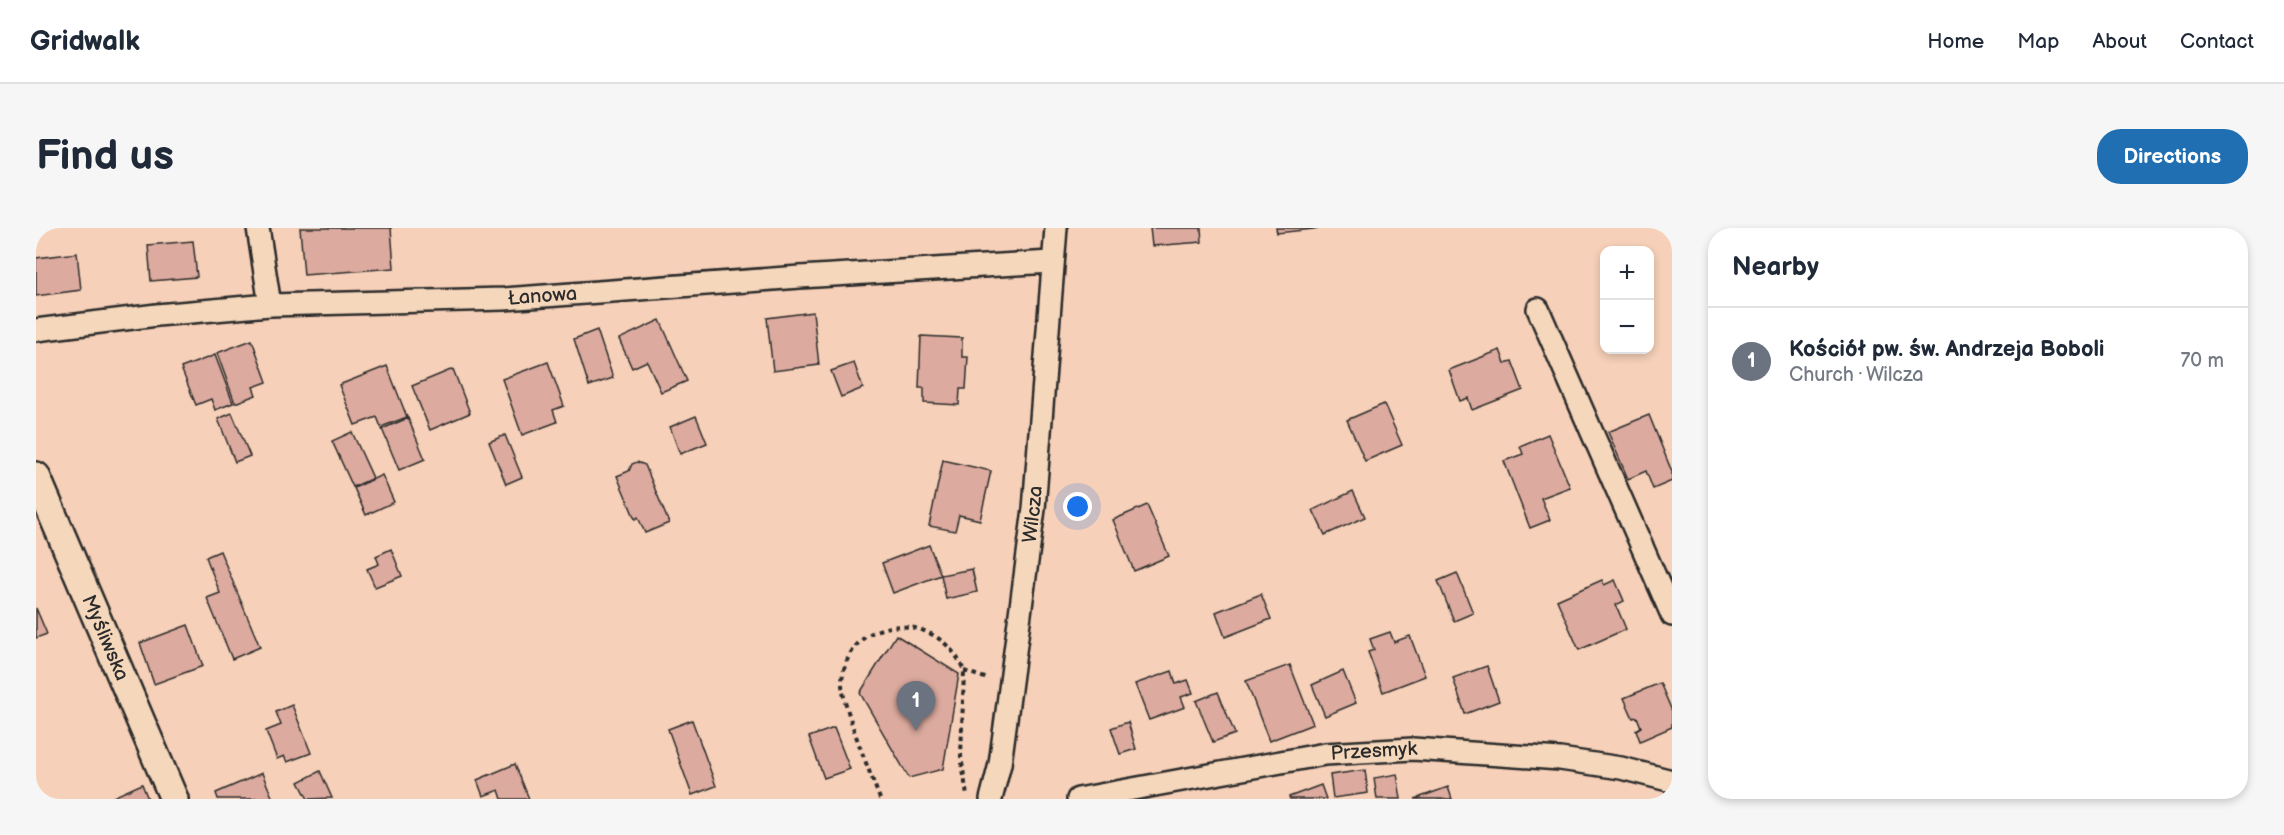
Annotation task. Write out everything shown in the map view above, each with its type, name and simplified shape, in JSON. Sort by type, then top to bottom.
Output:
[{"type":"street","points":[[258,228],[270,305]]},
{"type":"street","name":"Wilcza","points":[[991,799],[1000,764],[1014,672],[1034,509],[1051,262],[1056,228]]},
{"type":"street","name":"Łanowa","points":[[36,330],[156,315],[270,305],[504,299],[800,277],[1051,262]]},
{"type":"street","points":[[1538,309],[1672,615]]},
{"type":"street","name":"Myśliwska","points":[[36,476],[174,799]]},
{"type":"street","name":"Przesmyk","points":[[1078,799],[1325,754],[1413,749],[1560,759],[1621,768],[1672,781]]},
{"type":"path","points":[[880,799],[842,684],[846,662],[860,643],[872,634],[899,625],[928,631],[941,639],[960,661],[964,671],[961,756],[967,799]]},
{"type":"building","points":[[300,228],[391,228],[394,268],[304,275]]},
{"type":"building","points":[[1150,228],[1201,228],[1202,242],[1152,246]]},
{"type":"building","points":[[1276,228],[1323,228],[1277,233]]},
{"type":"building","points":[[193,241],[197,277],[151,281],[148,245]]},
{"type":"building","points":[[77,253],[81,290],[36,296],[36,258]]},
{"type":"building","points":[[813,312],[819,365],[773,371],[767,318]]},
{"type":"building","points":[[660,320],[687,381],[661,392],[647,361],[632,368],[619,339]]},
{"type":"building","points":[[597,330],[613,378],[589,386],[574,339]]},
{"type":"building","points":[[921,336],[962,338],[962,357],[968,357],[966,389],[960,389],[959,405],[924,403],[924,388],[919,388]]},
{"type":"building","points":[[252,340],[267,382],[253,387],[256,395],[235,403],[217,353]]},
{"type":"building","points":[[1500,350],[1505,363],[1512,361],[1523,390],[1472,410],[1468,398],[1460,401],[1449,370]]},
{"type":"building","points":[[215,355],[233,403],[215,410],[211,399],[196,405],[181,368]]},
{"type":"building","points":[[548,362],[564,406],[553,410],[557,422],[522,435],[502,379]]},
{"type":"building","points":[[854,363],[863,388],[841,397],[831,371]]},
{"type":"building","points":[[387,366],[407,417],[381,427],[377,417],[355,425],[339,385]]},
{"type":"building","points":[[453,369],[470,413],[430,430],[412,386]]},
{"type":"building","points":[[1384,404],[1402,445],[1365,461],[1347,420]]},
{"type":"building","points":[[232,413],[250,456],[235,462],[218,419]]},
{"type":"building","points":[[1649,415],[1672,472],[1672,481],[1653,489],[1646,471],[1628,479],[1608,432]]},
{"type":"building","points":[[696,416],[707,443],[680,454],[670,427]]},
{"type":"building","points":[[408,418],[425,459],[399,470],[382,429]]},
{"type":"building","points":[[352,432],[373,478],[353,487],[332,441]]},
{"type":"building","points":[[1548,434],[1570,487],[1541,498],[1550,520],[1530,528],[1504,461],[1523,454],[1520,446]]},
{"type":"building","points":[[505,435],[522,477],[506,484],[489,442]]},
{"type":"building","points":[[943,460],[991,471],[980,520],[959,515],[955,531],[929,526]]},
{"type":"building","points":[[637,462],[645,465],[669,523],[645,533],[638,517],[635,519],[617,476],[629,471],[632,464]]},
{"type":"building","points":[[382,475],[394,502],[366,515],[354,488]]},
{"type":"building","points":[[1353,491],[1365,517],[1325,535],[1313,510]]},
{"type":"building","points":[[1147,505],[1169,556],[1134,571],[1113,520]]},
{"type":"building","points":[[929,545],[941,575],[893,593],[882,563]]},
{"type":"building","points":[[391,549],[402,576],[375,587],[367,569],[379,564],[376,556]]},
{"type":"building","points":[[220,551],[260,647],[232,659],[207,598],[220,593],[206,557]]},
{"type":"building","points":[[972,569],[977,592],[946,599],[941,575]]},
{"type":"building","points":[[1457,573],[1473,613],[1454,621],[1438,581]]},
{"type":"building","points":[[1602,580],[1604,585],[1615,580],[1624,601],[1616,605],[1626,629],[1579,650],[1557,600]]},
{"type":"building","points":[[1261,594],[1271,619],[1225,637],[1216,612]]},
{"type":"building","points":[[36,608],[47,634],[36,638]]},
{"type":"building","points":[[188,625],[203,666],[154,684],[140,643]]},
{"type":"building","points":[[1390,632],[1394,642],[1410,636],[1425,676],[1383,692],[1368,652],[1374,650],[1370,639]]},
{"type":"building","points":[[896,635],[959,674],[943,769],[909,778],[860,693]]},
{"type":"building","points":[[1290,665],[1313,724],[1269,741],[1246,681]]},
{"type":"building","points":[[1487,666],[1499,701],[1465,714],[1453,678]]},
{"type":"building","points":[[1172,671],[1176,684],[1188,680],[1193,693],[1181,697],[1185,707],[1149,720],[1135,684]]},
{"type":"building","points":[[1343,671],[1356,703],[1325,716],[1312,685]]},
{"type":"building","points":[[1660,683],[1672,711],[1672,727],[1640,741],[1636,730],[1641,727],[1637,717],[1633,718],[1624,698]]},
{"type":"building","points":[[1218,692],[1235,734],[1213,742],[1196,701]]},
{"type":"building","points":[[292,705],[311,753],[287,762],[284,756],[277,759],[266,731],[281,725],[276,712]]},
{"type":"building","points":[[692,720],[716,786],[692,795],[668,729]]},
{"type":"building","points":[[1128,722],[1136,749],[1120,754],[1111,728]]},
{"type":"building","points":[[834,728],[850,769],[824,778],[809,737]]},
{"type":"building","points":[[515,764],[529,799],[502,799],[499,790],[483,796],[477,780]]},
{"type":"building","points":[[1365,770],[1368,793],[1333,798],[1330,775]]},
{"type":"building","points":[[320,771],[332,798],[308,799],[299,782]]},
{"type":"building","points":[[262,773],[273,799],[218,799],[216,793]]},
{"type":"building","points":[[1397,774],[1401,799],[1377,799],[1374,778]]},
{"type":"building","points":[[142,784],[148,799],[114,799],[113,797]]},
{"type":"building","points":[[1321,785],[1326,799],[1290,799],[1289,797]]},
{"type":"building","points":[[1448,787],[1452,799],[1415,799]]},
{"type":"place","name":"Kościół pw. św. Andrzeja Boboli","points":[[916,731]]}]
